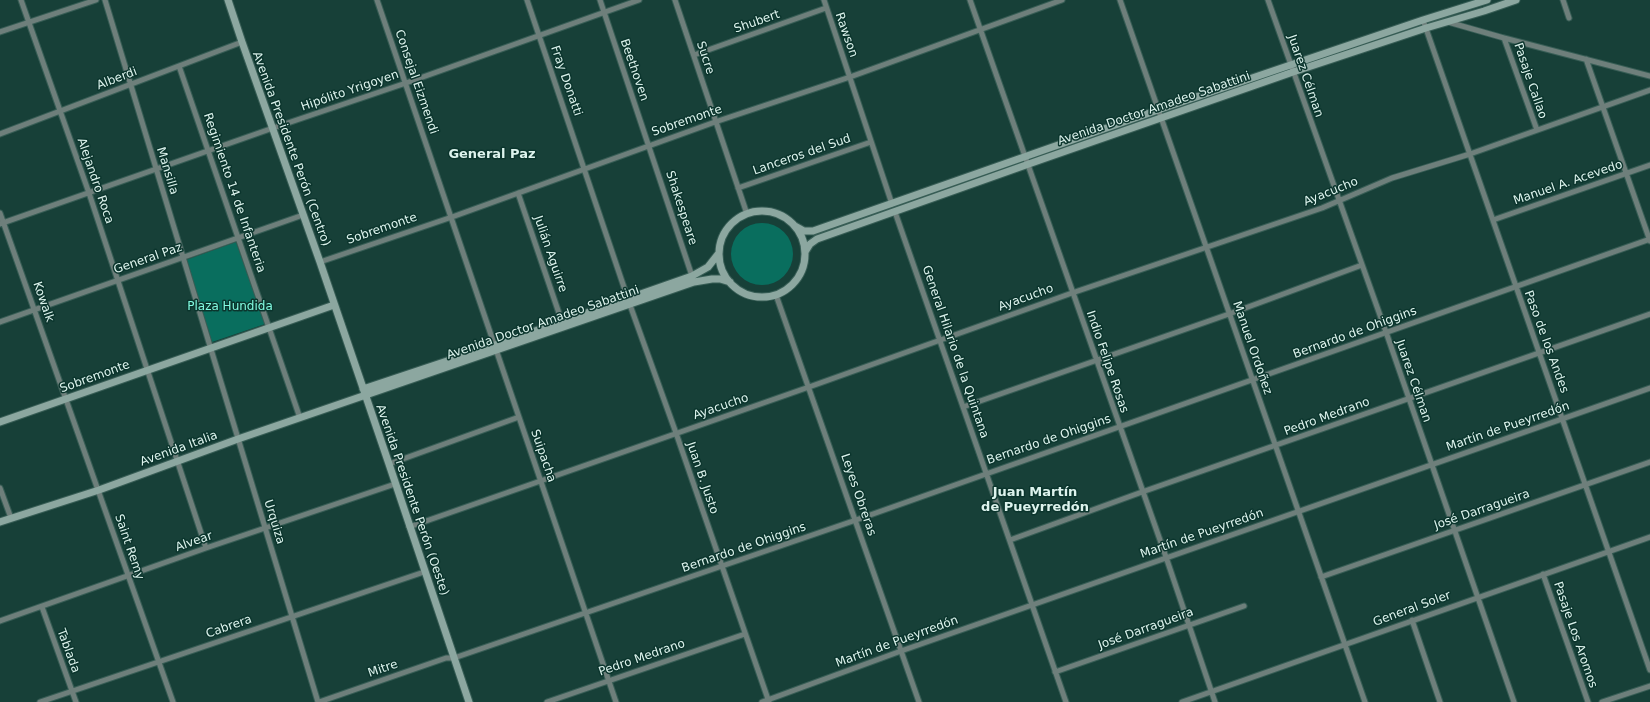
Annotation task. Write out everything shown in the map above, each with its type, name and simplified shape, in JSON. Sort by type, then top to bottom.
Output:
[{"type":"main road","name":"Avenida Presidente Perón (Centro)","points":[[228,0],[334,305]]},
{"type":"main road","name":"Avenida Doctor Amadeo Sabattini","points":[[794,226],[804,231],[813,231],[892,204],[1161,118],[1423,20],[1487,0]]},
{"type":"main road","name":"Avenida Doctor Amadeo Sabattini","points":[[805,252],[810,244],[817,239],[895,212],[1158,110],[1516,0]]},
{"type":"main road","points":[[759,211],[772,212],[785,218],[794,226],[802,238],[805,252],[803,266],[798,278],[788,288],[776,295],[764,297],[751,295],[740,290],[730,282],[724,274],[720,264],[719,253],[721,241],[727,229],[736,220],[746,214],[759,211]]},
{"type":"main road","name":"Avenida Doctor Amadeo Sabattini","points":[[364,393],[629,302],[692,276],[708,267],[719,253]]},
{"type":"main road","name":"Avenida Doctor Amadeo Sabattini","points":[[496,348],[562,322],[703,280],[720,279],[730,282]]},
{"type":"main road","name":"Sobremonte","points":[[0,422],[334,305]]},
{"type":"main road","name":"Avenida Presidente Perón (Oeste)","points":[[334,305],[469,702]]},
{"type":"main road","name":"Avenida Italia","points":[[0,522],[179,462],[364,393]]},
{"type":"street","name":"Alejandro Roca","points":[[21,0],[89,193],[179,462],[206,548]]},
{"type":"street","points":[[0,32],[96,0]]},
{"type":"street","name":"Mansilla","points":[[105,0],[210,348]]},
{"type":"street","name":"Consejal Eizmendi","points":[[377,0],[452,217]]},
{"type":"street","name":"Fray Donatti","points":[[527,0],[585,169]]},
{"type":"street","name":"Beethoven","points":[[600,0],[650,146]]},
{"type":"street","name":"Hipólito Yrigoyen","points":[[2,223],[272,128],[406,83],[639,0]]},
{"type":"street","name":"Sucre","points":[[675,0],[716,122]]},
{"type":"street","name":"Rawson","points":[[824,0],[850,77]]},
{"type":"street","name":"Indio Felipe Rosas","points":[[970,0],[1166,557],[1215,702]]},
{"type":"street","name":"Sobremonte","points":[[320,262],[452,217],[716,122],[850,77],[1062,0]]},
{"type":"street","name":"Manuel Ordoñez","points":[[1120,0],[1365,702]]},
{"type":"street","name":"Juarez Célman","points":[[1268,0],[1386,332],[1514,702]]},
{"type":"street","points":[[1563,0],[1569,18]]},
{"type":"street","name":"Shubert","points":[[694,55],[826,8]]},
{"type":"street","name":"Paso de los Andes","points":[[1423,20],[1650,670]]},
{"type":"street","points":[[1448,22],[1650,76]]},
{"type":"street","name":"Pasaje Callao","points":[[1504,38],[1536,130]]},
{"type":"street","name":"Alberdi","points":[[0,134],[242,42]]},
{"type":"street","points":[[1586,59],[1650,240]]},
{"type":"street","name":"Regimiento 14 de Infanteria","points":[[179,66],[300,418]]},
{"type":"street","points":[[850,77],[892,204]]},
{"type":"street","name":"Ayacucho","points":[[409,526],[809,387],[1072,292],[1322,208],[1392,178],[1470,154],[1650,90]]},
{"type":"street","points":[[716,122],[746,214]]},
{"type":"street","name":"Lanceros del Sud","points":[[738,188],[871,142]]},
{"type":"street","name":"Shakespeare","points":[[650,146],[692,276]]},
{"type":"street","name":"Manuel A. Acevedo","points":[[1493,220],[1650,165]]},
{"type":"street","name":"Juan B. Justo","points":[[585,169],[629,302],[722,565],[744,634],[768,701]]},
{"type":"street","name":"Julián Aguirre","points":[[518,193],[562,322]]},
{"type":"street","name":"General Hilario de la Quintana","points":[[895,212],[1066,702]]},
{"type":"street","name":"Kowalk","points":[[0,213],[2,223],[35,309],[66,399]]},
{"type":"street","name":"General Paz","points":[[0,322],[303,215]]},
{"type":"street","name":"Suipacha","points":[[452,217],[540,481],[616,702]]},
{"type":"street","name":"Bernardo de Ohiggins","points":[[454,658],[856,520],[1650,240]]},
{"type":"street","points":[[963,406],[1229,314],[1362,265]]},
{"type":"street","name":"Leyes Obreras","points":[[776,295],[920,702]]},
{"type":"street","name":"Pedro Medrano","points":[[1010,540],[1408,398],[1650,314]]},
{"type":"street","name":"Urquiza","points":[[210,348],[319,702]]},
{"type":"street","name":"Martín de Pueyrredón","points":[[762,702],[1166,557],[1650,388]]},
{"type":"street","name":"Saint Remy","points":[[66,399],[173,702]]},
{"type":"street","points":[[389,464],[519,417]]},
{"type":"street","name":"José Darragueira","points":[[1321,577],[1650,462]]},
{"type":"street","name":"Alvear","points":[[0,621],[206,548],[395,484]]},
{"type":"street","points":[[0,488],[11,518]]},
{"type":"street","name":"General Soler","points":[[1182,702],[1478,596],[1650,537]]},
{"type":"street","name":"Cabrera","points":[[40,702],[424,572]]},
{"type":"street","name":"Pasaje Los Aromos","points":[[1542,574],[1588,702]]},
{"type":"street","name":"José Darragueira","points":[[1055,672],[1244,606]]},
{"type":"street","name":"Tablada","points":[[42,607],[76,702]]},
{"type":"street","points":[[1412,620],[1440,702]]},
{"type":"street","name":"Pedro Medrano","points":[[546,702],[744,634]]},
{"type":"street","name":"Mitre","points":[[319,702],[446,658],[454,658]]},
{"type":"street","points":[[1602,702],[1650,686]]},
{"type":"green space","points":[[756,223],[768,223],[784,232],[791,242],[793,254],[791,266],[784,276],[768,285],[756,285],[745,280],[736,271],[731,260],[731,248],[736,237],[745,228]]},
{"type":"green space","name":"Plaza Hundida","points":[[236,242],[265,324],[212,342],[186,260]]},
{"type":"district","name":"General Paz","points":[[492,155]]},
{"type":"district","name":"Juan Martín de Pueyrredón","points":[[1035,500]]}]
